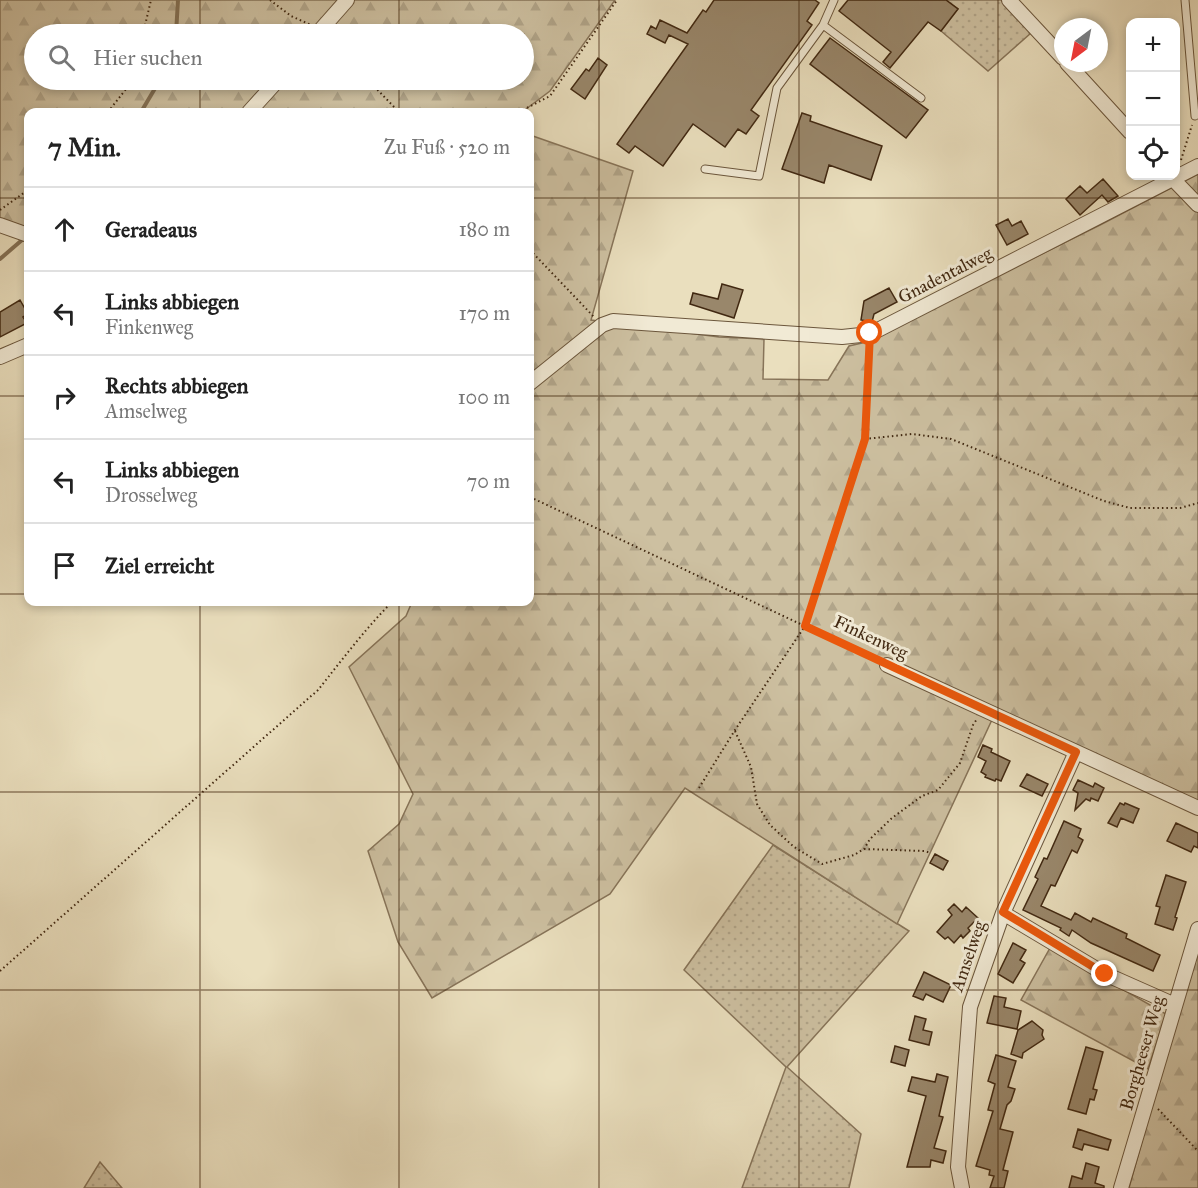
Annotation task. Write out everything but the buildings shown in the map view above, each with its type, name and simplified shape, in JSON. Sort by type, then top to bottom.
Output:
[{"type":"street","points":[[326,24],[347,0]]},
{"type":"street","points":[[1009,0],[1054,48]]},
{"type":"street","points":[[1075,72],[1126,127]]},
{"type":"street","points":[[253,108],[269,90]]},
{"type":"street","name":"Gnadentalweg","points":[[1180,172],[1198,166]]},
{"type":"street","name":"Gnadentalweg","points":[[602,325],[613,321],[842,337],[870,333],[1163,180]]},
{"type":"street","points":[[1179,180],[1198,205]]},
{"type":"street","points":[[0,225],[24,234]]},
{"type":"street","points":[[534,380],[602,325]]},
{"type":"street","points":[[0,357],[24,347]]},
{"type":"street","name":"Finkenweg","points":[[887,665],[1198,808]]},
{"type":"street","name":"Amselweg","points":[[962,1188],[958,1167],[970,1007],[1003,912],[1076,752]]},
{"type":"street","points":[[1003,912],[1105,974],[1175,1005]]},
{"type":"street","name":"Borgheeser Weg","points":[[1121,1188],[1198,929]]},
{"type":"lane","points":[[705,169],[759,176],[777,88],[823,25],[834,0]]},
{"type":"lane","points":[[1185,0],[1195,116]]},
{"type":"lane","points":[[823,25],[921,98]]},
{"type":"path","points":[[145,24],[151,0]]},
{"type":"path","points":[[270,0],[305,24]]},
{"type":"path","points":[[527,108],[550,96],[616,0]]},
{"type":"path","points":[[111,108],[125,90]]},
{"type":"path","points":[[378,90],[395,108]]},
{"type":"path","points":[[1180,157],[1195,116]]},
{"type":"path","points":[[0,210],[24,193]]},
{"type":"path","points":[[534,254],[602,325]]},
{"type":"path","points":[[699,788],[805,626],[865,439],[870,333]]},
{"type":"path","points":[[865,439],[912,434],[951,438],[1104,501],[1130,508],[1180,508],[1198,503]]},
{"type":"path","name":"Finkenweg","points":[[534,499],[887,665]]},
{"type":"path","points":[[0,971],[318,690],[359,640],[366,627],[388,606]]},
{"type":"path","points":[[735,730],[751,767],[757,804],[770,825],[794,847],[822,864],[854,855],[864,849],[870,839],[892,818],[922,796],[938,790],[960,763],[973,725],[984,710]]},
{"type":"path","points":[[864,849],[931,853]]},
{"type":"path","points":[[1148,1098],[1198,1150]]},
{"type":"green space","points":[[0,0],[615,0],[550,91],[527,108],[24,108],[24,227],[0,218]]},
{"type":"green space","points":[[946,0],[1001,0],[1031,33],[988,71],[941,31],[958,9]]},
{"type":"green space","points":[[534,136],[633,171],[591,320],[719,337],[764,339],[763,379],[828,380],[849,346],[862,343],[1198,174],[1198,802],[997,709],[897,924],[685,788],[610,894],[432,998],[398,942],[368,851],[399,824],[413,794],[349,667],[406,616],[410,606],[534,606]]},
{"type":"green space","points":[[773,845],[909,931],[787,1067],[861,1134],[849,1188],[742,1188],[786,1067],[684,970]]},
{"type":"green space","points":[[1050,948],[1166,1014],[1148,1069],[1021,1000]]},
{"type":"green space","points":[[1198,951],[1198,1188],[1129,1188],[1157,1087]]},
{"type":"green space","points":[[100,1162],[122,1188],[84,1188]]},
{"type":"waterway","points":[[177,24],[178,0]]},
{"type":"waterway","points":[[143,108],[154,90]]},
{"type":"waterway","points":[[0,259],[22,240]]},
{"type":"route","points":[[870,333],[865,439],[805,626],[1076,752],[1003,912],[1105,974]]}]
